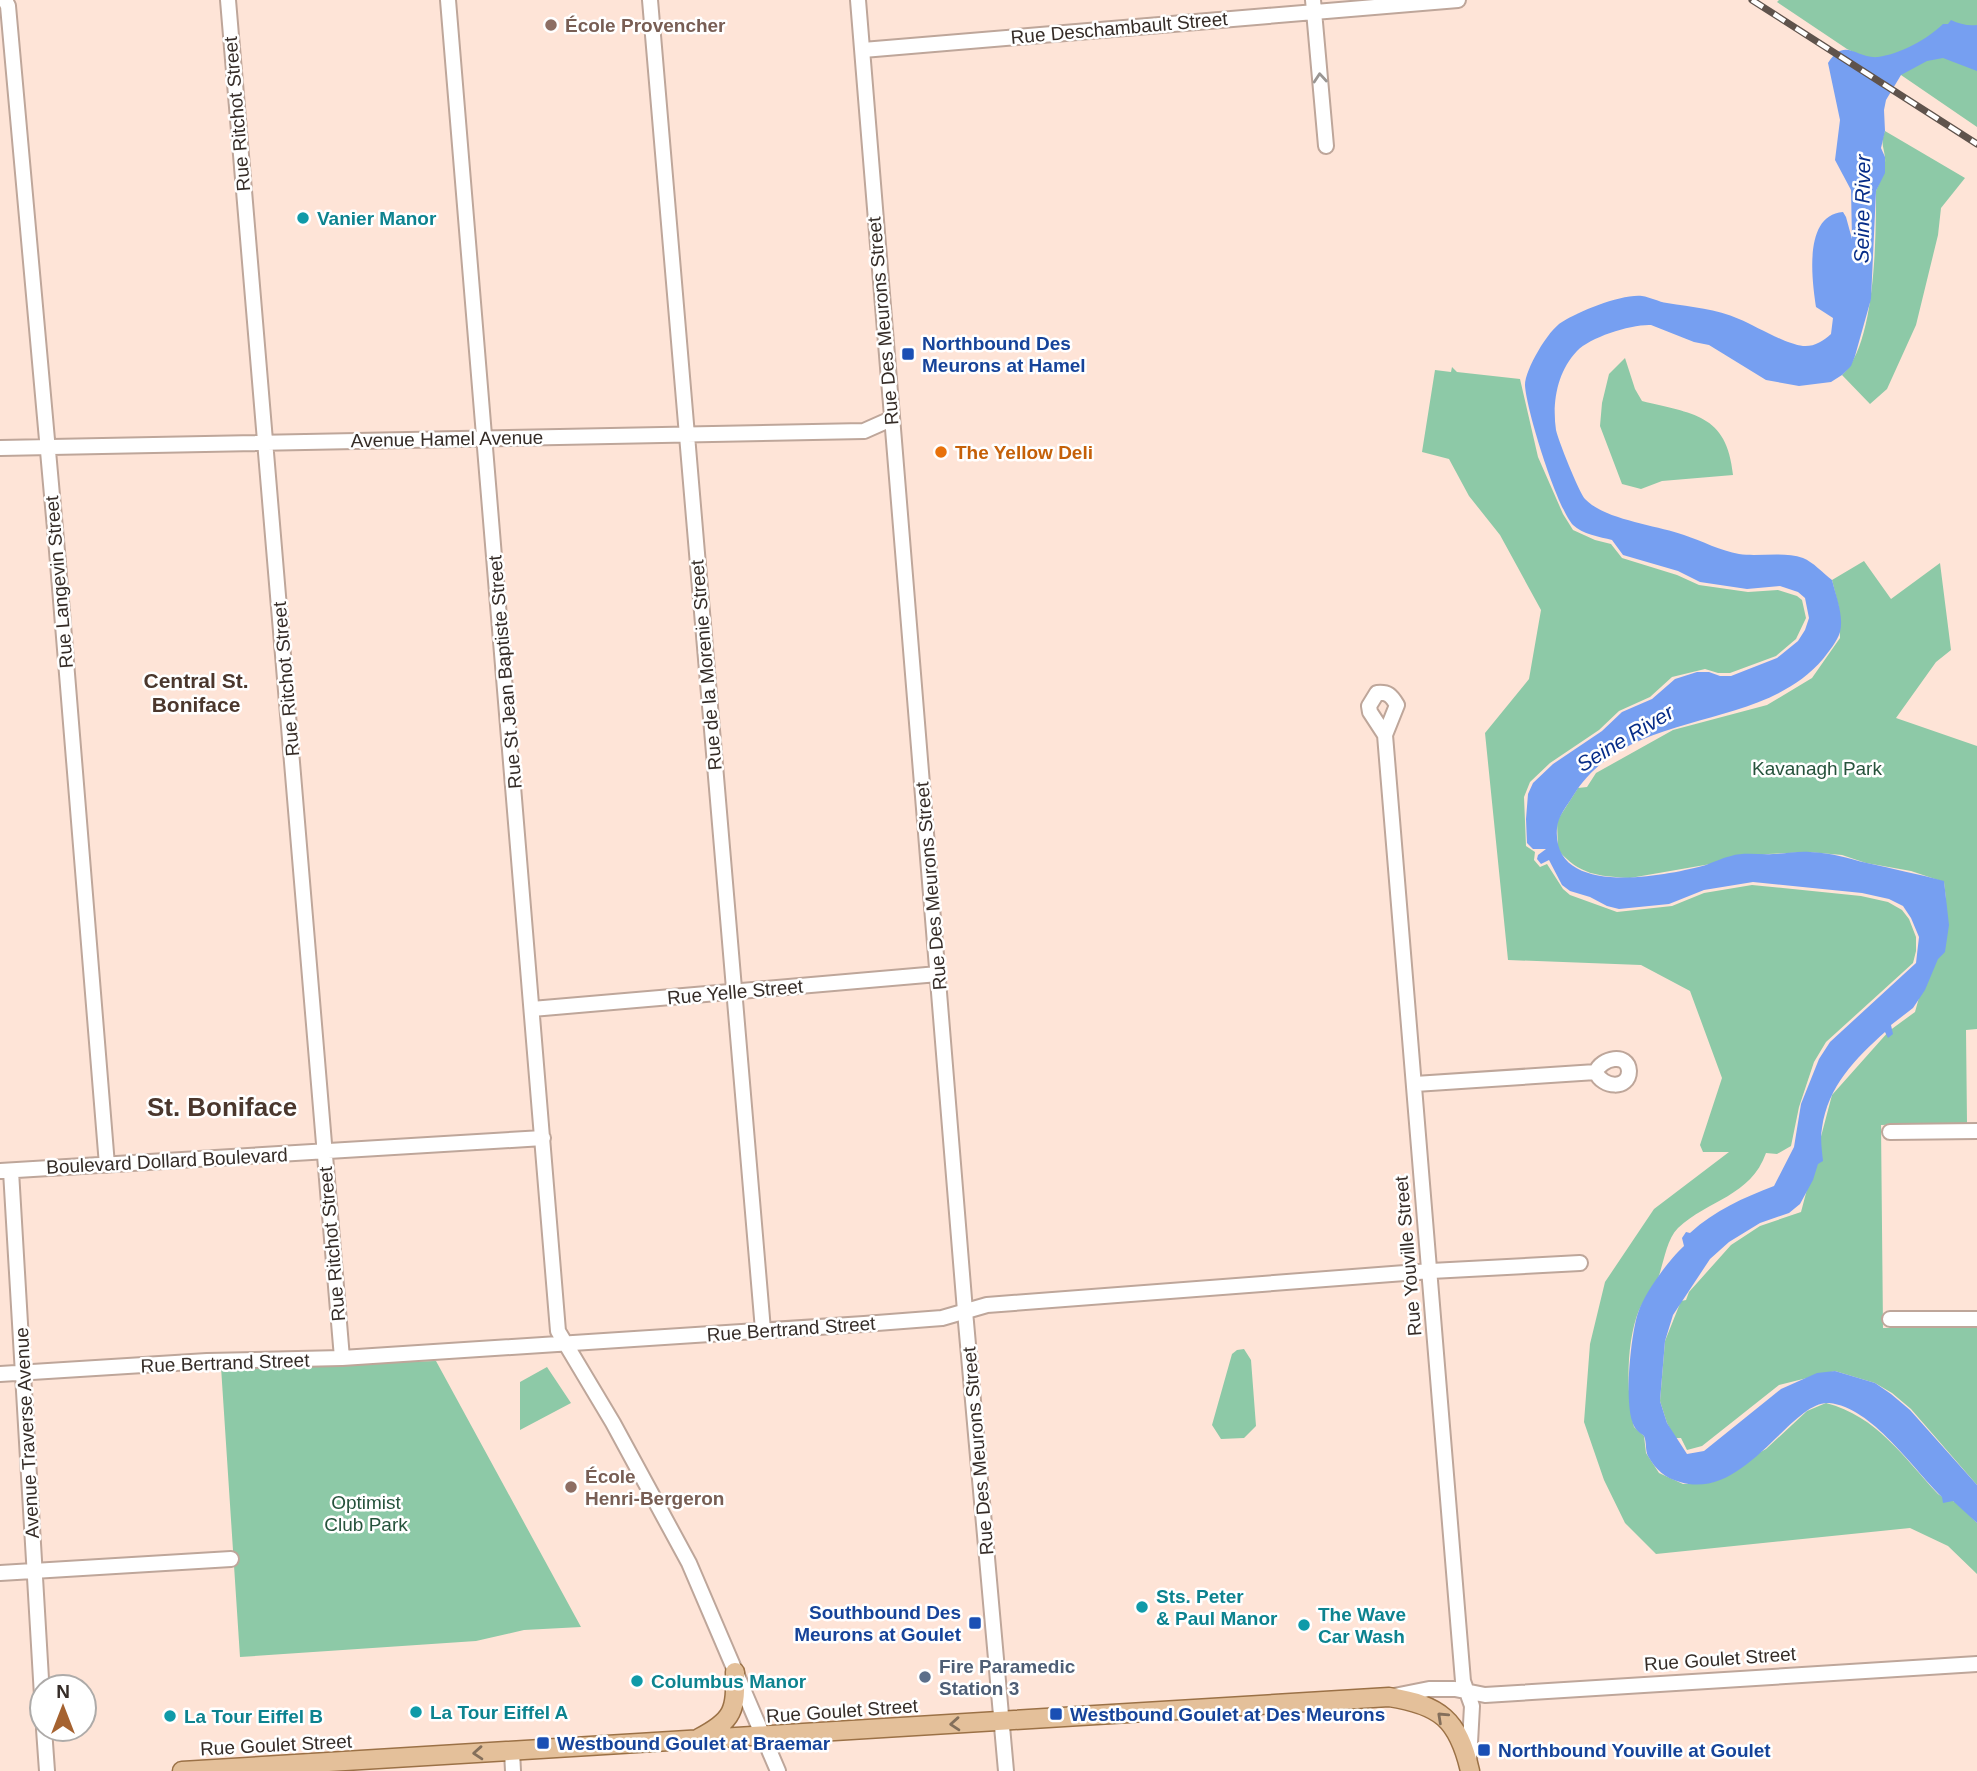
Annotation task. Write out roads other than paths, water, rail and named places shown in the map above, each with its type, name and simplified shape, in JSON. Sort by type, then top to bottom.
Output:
[{"type":"main road","points":[[693,1741],[718,1728],[734,1709],[735,1672]]},
{"type":"main road","name":"Rue Goulet Street","points":[[182,1771],[1390,1697],[1418,1701],[1437,1710],[1458,1734],[1469,1768]]},
{"type":"street","points":[[4,5],[23,0]]},
{"type":"street","name":"Rue Ritchot Street","points":[[228,0],[342,1358]]},
{"type":"street","name":"Rue St Jean Baptiste Street","points":[[448,0],[558,1331],[613,1423],[689,1563],[778,1771]]},
{"type":"street","name":"Rue de la Morenie Street","points":[[650,0],[763,1330]]},
{"type":"street","name":"Rue Des Meurons Street","points":[[858,0],[965,1311],[1006,1771]]},
{"type":"street","name":"Rue Deschambault Street","points":[[863,50],[1314,5],[1458,0]]},
{"type":"street","name":"Rue Langevin Street","points":[[4,5],[46,447],[107,1165]]},
{"type":"street","points":[[1314,5],[1326,146]]},
{"type":"street","name":"Avenue Hamel Avenue","points":[[0,448],[864,431],[891,419]]},
{"type":"street","name":"Rue Youville Street","points":[[1385,735],[1463,1681],[1472,1706],[1469,1768]]},
{"type":"street","name":"Rue Yelle Street","points":[[532,1009],[939,974]]},
{"type":"street","points":[[1415,1084],[1596,1072]]},
{"type":"street","points":[[1890,1132],[1977,1131]]},
{"type":"street","name":"Boulevard Dollard Boulevard","points":[[6,1171],[543,1139]]},
{"type":"street","name":"Avenue Traverse Avenue","points":[[6,1171],[24,1372],[41,1673]]},
{"type":"street","name":"Rue Bertrand Street","points":[[0,1374],[207,1362],[342,1358],[942,1318],[987,1305],[1431,1271],[1580,1263]]},
{"type":"street","points":[[1890,1319],[1977,1319]]},
{"type":"street","points":[[0,1573],[231,1559]]},
{"type":"street","name":"Rue Goulet Street","points":[[1390,1697],[1429,1689],[1455,1689],[1485,1695],[1977,1664]]},
{"type":"street","points":[[45,1743],[47,1771]]},
{"type":"street","points":[[512,1751],[513,1771]]},
{"type":"water","name":"Seine River","points":[[1951,20],[1977,25],[1977,71],[1943,58],[1927,61],[1901,75],[1886,100],[1885,131],[1881,148],[1885,157],[1885,173],[1876,191],[1871,299],[1855,356],[1851,366],[1842,375],[1831,382],[1799,386],[1766,380],[1709,345],[1651,325],[1623,329],[1591,341],[1577,351],[1565,368],[1557,388],[1556,430],[1585,499],[1618,517],[1684,535],[1732,553],[1788,555],[1807,560],[1832,580],[1841,626],[1837,639],[1823,659],[1796,683],[1764,700],[1660,733],[1627,747],[1597,767],[1573,796],[1561,815],[1557,828],[1560,850],[1572,865],[1591,874],[1640,877],[1706,865],[1736,855],[1805,852],[1833,855],[1944,881],[1949,925],[1945,952],[1938,959],[1925,990],[1913,1008],[1891,1025],[1893,1034],[1888,1038],[1885,1032],[1844,1074],[1825,1113],[1821,1140],[1823,1161],[1818,1164],[1800,1204],[1789,1213],[1760,1223],[1729,1242],[1710,1259],[1673,1315],[1665,1341],[1660,1401],[1667,1423],[1687,1454],[1704,1451],[1781,1389],[1817,1373],[1835,1371],[1875,1383],[1910,1410],[1977,1485],[1977,1523],[1953,1501],[1943,1503],[1942,1497],[1891,1441],[1861,1415],[1845,1407],[1829,1403],[1814,1406],[1746,1465],[1725,1478],[1704,1484],[1680,1482],[1665,1476],[1658,1469],[1648,1456],[1644,1436],[1637,1430],[1629,1407],[1633,1337],[1638,1313],[1651,1287],[1684,1246],[1682,1238],[1686,1232],[1690,1233],[1730,1205],[1774,1186],[1794,1147],[1801,1104],[1819,1059],[1830,1042],[1916,963],[1919,937],[1911,918],[1903,906],[1889,899],[1862,893],[1753,882],[1704,890],[1669,904],[1619,909],[1607,906],[1562,885],[1549,860],[1541,864],[1537,859],[1538,855],[1546,849],[1533,849],[1527,843],[1526,819],[1528,794],[1533,783],[1553,764],[1602,731],[1622,712],[1652,699],[1675,679],[1697,672],[1731,676],[1777,658],[1798,641],[1809,618],[1805,598],[1798,592],[1780,586],[1747,589],[1700,582],[1678,571],[1623,555],[1612,540],[1586,533],[1573,525],[1551,480],[1531,415],[1525,385],[1533,361],[1544,341],[1562,322],[1601,304],[1633,296],[1722,313],[1796,345],[1811,346],[1828,337],[1831,334],[1833,318],[1816,307],[1814,295],[1812,266],[1816,236],[1821,224],[1830,216],[1843,212],[1852,239],[1851,190],[1835,160],[1840,120],[1828,63],[1834,55],[1845,50],[1870,57],[1895,53],[1922,40]]},
{"type":"railway","points":[[1752,0],[1977,144]]},
{"type":"place","name":"École Provencher","points":[[551,25]]},
{"type":"place","name":"Vanier Manor","points":[[303,218]]},
{"type":"place","name":"Northbound Des Meurons at Hamel","points":[[908,354]]},
{"type":"place","name":"The Yellow Deli","points":[[941,452]]},
{"type":"place","name":"École Henri-Bergeron","points":[[571,1487]]},
{"type":"place","name":"Sts. Peter & Paul Manor","points":[[1142,1607]]},
{"type":"place","name":"Southbound Des Meurons at Goulet","points":[[975,1623]]},
{"type":"place","name":"The Wave Car Wash","points":[[1304,1625]]},
{"type":"place","name":"Fire Paramedic Station 3","points":[[925,1677]]},
{"type":"place","name":"Columbus Manor","points":[[637,1681]]},
{"type":"place","name":"La Tour Eiffel A","points":[[416,1712]]},
{"type":"place","name":"Westbound Goulet at Des Meurons","points":[[1056,1714]]},
{"type":"place","name":"La Tour Eiffel B","points":[[170,1716]]},
{"type":"place","name":"Westbound Goulet at Braemar","points":[[543,1743]]},
{"type":"place","name":"Northbound Youville at Goulet","points":[[1484,1750]]},
{"type":"district","name":"Central St. Boniface","points":[[196,692]]},
{"type":"district","name":"St. Boniface","points":[[222,1107]]},
{"type":"park label","name":"Kavanagh Park","points":[[1817,768]]},
{"type":"park label","name":"Optimist Club Park","points":[[366,1513]]}]
